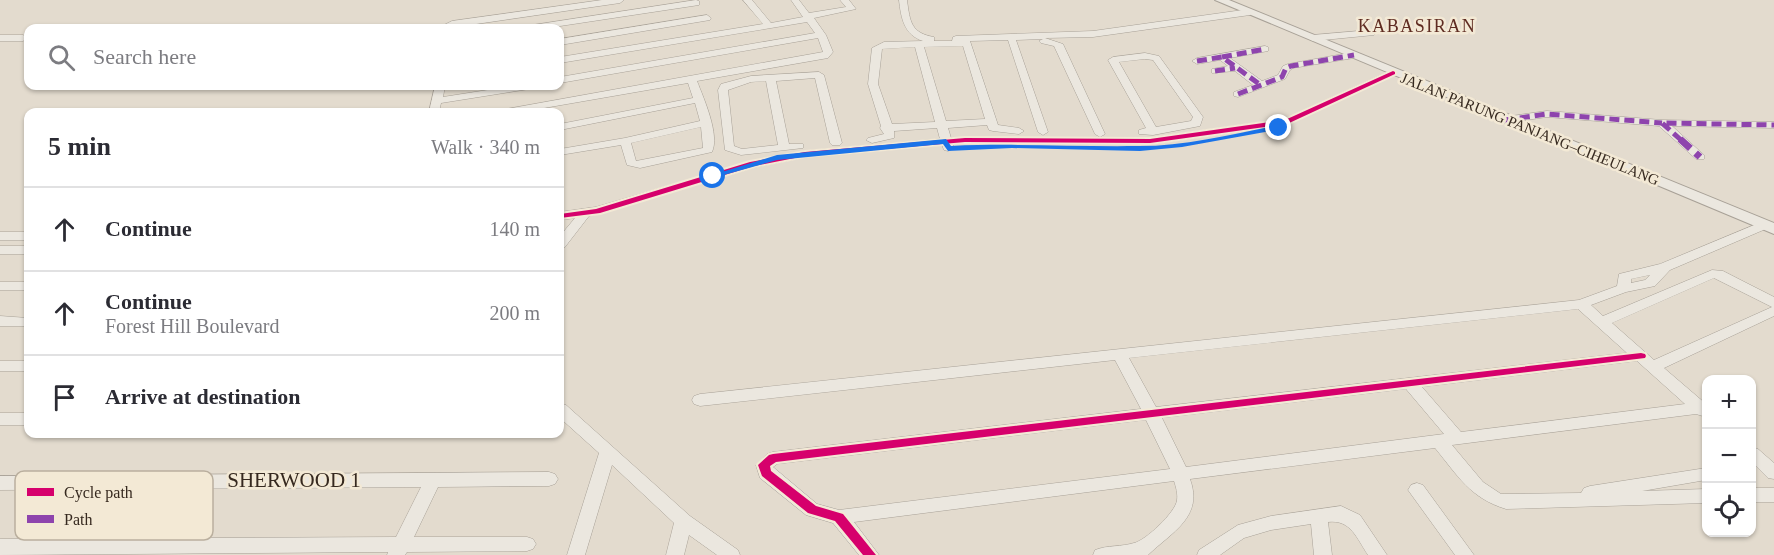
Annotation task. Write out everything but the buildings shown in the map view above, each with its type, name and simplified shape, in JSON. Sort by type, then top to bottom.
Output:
[{"type":"street","points":[[452,24],[620,0]]},
{"type":"street","points":[[747,0],[769,26]]},
{"type":"street","points":[[529,108],[820,58],[828,52],[821,35],[795,0]]},
{"type":"street","points":[[564,56],[769,26],[852,9],[844,0]]},
{"type":"street","points":[[903,0],[910,29],[919,38],[925,39],[1093,34],[1250,12]]},
{"type":"street","name":"JALAN PARUNG PANJANG–CIHEULANG","points":[[1220,0],[1505,120],[1769,227]]},
{"type":"street","points":[[559,24],[695,2],[720,34]]},
{"type":"street","points":[[564,41],[707,18]]},
{"type":"street","points":[[1313,38],[1371,33]]},
{"type":"street","points":[[564,80],[821,35]]},
{"type":"street","points":[[0,38],[23,38]]},
{"type":"street","points":[[1012,41],[1043,132]]},
{"type":"street","points":[[836,143],[819,75],[737,81],[725,86],[723,90],[729,148],[741,152],[784,147],[836,143],[888,138],[890,136],[885,128],[873,84],[877,48],[884,45],[1049,41],[1058,44],[1100,134]]},
{"type":"street","points":[[967,43],[991,122],[996,130],[1100,134],[1153,132],[1196,124],[1198,117],[1156,58],[1145,56],[1113,60],[1153,132]]},
{"type":"street","points":[[919,44],[947,145]]},
{"type":"street","points":[[1197,61],[1265,49]]},
{"type":"street","points":[[1238,94],[1282,77],[1286,68],[1291,66],[1354,55]]},
{"type":"street","points":[[1222,57],[1262,86]]},
{"type":"street","points":[[1215,71],[1235,68]]},
{"type":"street","points":[[564,219],[641,208],[762,170],[947,145],[1162,148],[1260,132],[1279,128],[1287,122],[1393,73]]},
{"type":"street","points":[[770,77],[784,147]]},
{"type":"street","points":[[564,80],[581,99],[588,122]]},
{"type":"street","points":[[625,141],[631,163],[634,165],[705,152],[710,148],[706,123],[696,100],[692,80]]},
{"type":"street","points":[[435,108],[439,90]]},
{"type":"street","points":[[436,101],[504,90]]},
{"type":"street","points":[[564,126],[696,100]]},
{"type":"street","points":[[1505,120],[1547,114],[1662,123],[1774,125]]},
{"type":"street","points":[[885,128],[991,122]]},
{"type":"street","points":[[564,151],[625,141],[706,123]]},
{"type":"street","points":[[1662,123],[1700,157]]},
{"type":"street","points":[[564,239],[582,218]]},
{"type":"street","points":[[700,400],[1581,304],[1624,288],[1650,283],[1665,267],[1769,227]]},
{"type":"street","points":[[2,235],[24,230]]},
{"type":"street","points":[[0,250],[24,250]]},
{"type":"street","points":[[1602,322],[1712,274],[1719,274],[1774,303]]},
{"type":"street","points":[[0,286],[24,286]]},
{"type":"street","points":[[1581,304],[1702,410]]},
{"type":"street","points":[[1702,411],[1457,438],[839,517],[812,510],[766,473],[764,465],[773,459],[1150,413],[1410,383],[1647,362],[1774,310]]},
{"type":"street","points":[[0,321],[24,322]]},
{"type":"street","points":[[1102,555],[1140,552],[1179,517],[1187,497],[1181,473],[1119,354]]},
{"type":"street","points":[[0,366],[24,366]]},
{"type":"street","points":[[1410,383],[1457,438]]},
{"type":"street","points":[[564,413],[684,521],[731,555]]},
{"type":"street","points":[[0,419],[24,419]]},
{"type":"street","points":[[1439,441],[1483,493],[1493,500],[1702,496]]},
{"type":"street","points":[[576,555],[607,453]]},
{"type":"street","points":[[1534,501],[1702,475]]},
{"type":"street","name":"SHERWOOD 1","points":[[213,482],[549,479]]},
{"type":"street","points":[[398,550],[432,480]]},
{"type":"street","name":"SHERWOOD 1","points":[[0,483],[15,483]]},
{"type":"street","points":[[1417,490],[1465,555]]},
{"type":"street","points":[[1756,495],[1774,495]]},
{"type":"street","points":[[1206,555],[1238,532],[1271,523],[1341,513],[1348,515],[1378,555]]},
{"type":"street","points":[[839,517],[870,555]]},
{"type":"street","points":[[1319,517],[1323,555]]},
{"type":"street","points":[[675,555],[684,521]]},
{"type":"street","points":[[0,547],[398,550],[527,544]]},
{"type":"marked path","points":[[1222,57],[1265,49]]},
{"type":"marked path","points":[[1238,94],[1282,77],[1286,68],[1291,66],[1354,55]]},
{"type":"marked path","points":[[1197,61],[1222,57],[1262,86]]},
{"type":"marked path","points":[[1215,71],[1235,68]]},
{"type":"marked path","points":[[1505,120],[1547,114],[1662,123]]},
{"type":"marked path","points":[[1700,157],[1662,123],[1774,125]]},
{"type":"cycle path","points":[[564,215],[597,211],[753,164],[805,154],[965,140],[1150,141],[1287,122],[1393,73]]},
{"type":"cycle path","points":[[870,555],[839,517],[812,510],[766,473],[764,465],[773,458],[1641,356]]},
{"type":"district","name":"KABASIRAN","points":[[1417,26]]},
{"type":"route","points":[[713,176],[777,158],[946,141],[948,149],[1012,146],[1140,149],[1182,145],[1279,128]]}]
